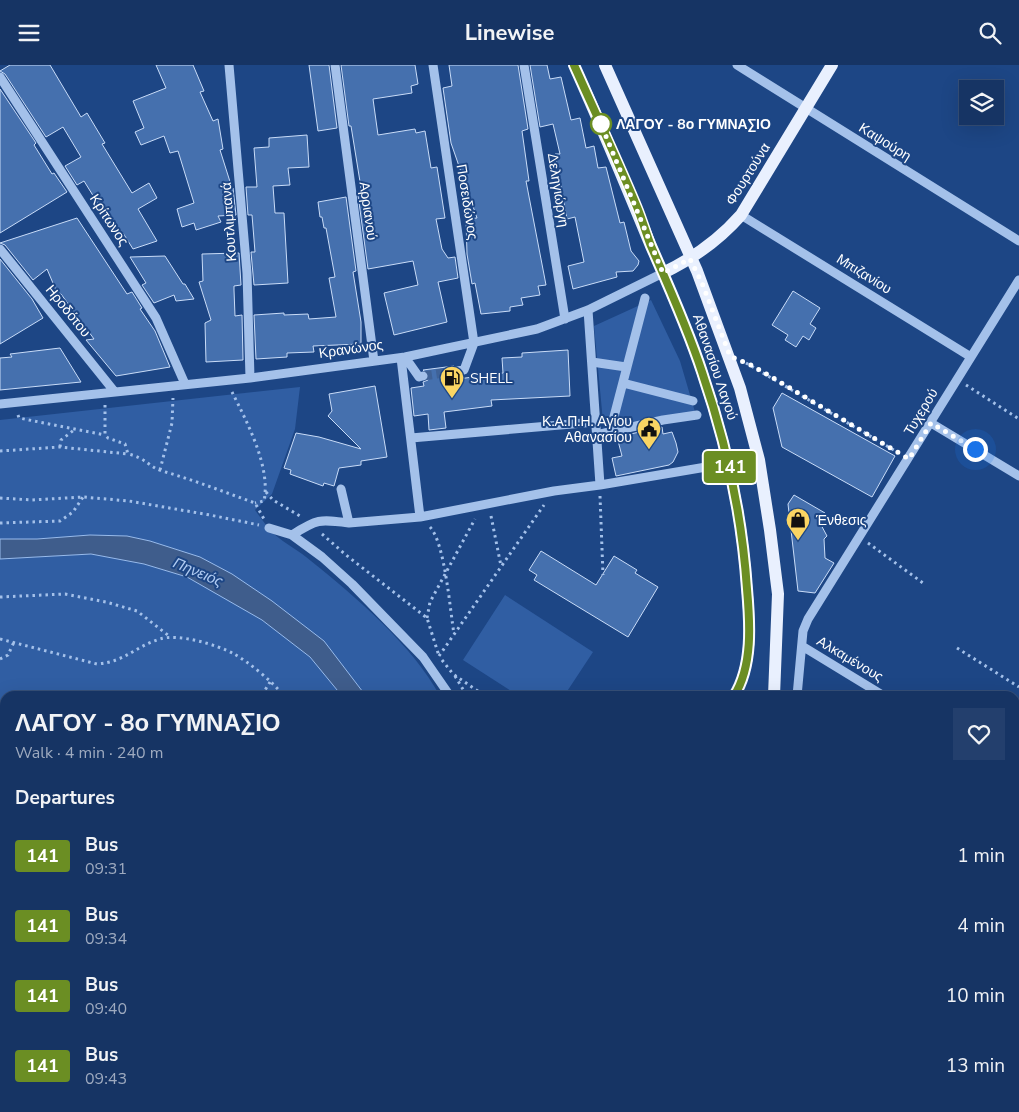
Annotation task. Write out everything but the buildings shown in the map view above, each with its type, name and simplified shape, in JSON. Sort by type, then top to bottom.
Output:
[{"type":"main road","name":"Αθανασίου Λαγού","points":[[574,65],[637,207],[703,373],[725,450],[737,506],[746,567],[749,626],[744,673],[736,691]]},
{"type":"main road","name":"Αθανασίου Λαγού","points":[[605,65],[702,283],[730,356],[759,460],[770,530],[778,606],[774,691]]},
{"type":"main road","name":"Φουρτούνα","points":[[690,259],[726,232],[741,215],[832,65]]},
{"type":"main road","name":"Κρανώνος","points":[[663,273],[690,259]]},
{"type":"street","name":"Κουτλιμπανά","points":[[229,65],[246,273],[250,378]]},
{"type":"street","name":"Αρριανού","points":[[335,65],[374,361]]},
{"type":"street","name":"Ποσειδώνος","points":[[433,65],[474,343]]},
{"type":"street","name":"Δεληγιώργη","points":[[524,65],[565,319]]},
{"type":"street","name":"Καψούρη","points":[[737,65],[1019,241]]},
{"type":"street","name":"Κρίτωνος","points":[[0,77],[156,318],[185,384]]},
{"type":"street","name":"Μπιζανίου","points":[[741,215],[971,357]]},
{"type":"street","name":"Ηροδότου","points":[[0,249],[114,391]]},
{"type":"street","name":"Κρανώνος","points":[[0,404],[250,378],[403,357],[474,343],[537,329],[565,319],[588,310],[663,273]]},
{"type":"street","name":"Τυχερού","points":[[798,691],[804,626],[1019,280]]},
{"type":"street","points":[[610,433],[645,298]]},
{"type":"street","points":[[588,310],[600,485]]},
{"type":"street","points":[[457,371],[464,370],[474,343]]},
{"type":"street","points":[[403,357],[419,377],[422,377]]},
{"type":"street","points":[[403,357],[420,517]]},
{"type":"street","points":[[592,362],[626,367]]},
{"type":"street","points":[[623,383],[693,401]]},
{"type":"street","points":[[596,435],[697,415]]},
{"type":"street","points":[[411,438],[596,422]]},
{"type":"street","points":[[931,423],[1019,476]]},
{"type":"street","points":[[292,535],[322,519],[348,523],[420,517],[554,491],[712,466]]},
{"type":"street","points":[[341,489],[348,523]]},
{"type":"street","points":[[269,528],[292,535],[337,570],[405,637],[434,670],[447,691]]},
{"type":"street","name":"Αλκαμένους","points":[[802,646],[876,691]]},
{"type":"path","points":[[730,356],[753,366],[909,459]]},
{"type":"path","points":[[957,380],[1019,419]]},
{"type":"path","points":[[160,470],[172,423],[173,401],[170,385]]},
{"type":"path","points":[[101,393],[106,409],[106,435]]},
{"type":"path","points":[[0,451],[60,447],[140,457],[160,470],[178,474],[255,503],[264,501],[266,493],[262,463],[256,445],[232,393]]},
{"type":"path","points":[[18,415],[19,417],[106,435],[108,438],[125,444],[128,455]]},
{"type":"path","points":[[60,447],[61,440],[74,429]]},
{"type":"path","points":[[600,485],[603,575]]},
{"type":"path","points":[[439,656],[554,491]]},
{"type":"path","points":[[266,493],[273,500],[312,523],[346,555],[427,618]]},
{"type":"path","points":[[0,498],[32,500],[82,497],[129,501],[210,515],[269,528]]},
{"type":"path","points":[[0,523],[60,521],[73,512],[82,497]]},
{"type":"path","points":[[255,503],[269,528]]},
{"type":"path","points":[[486,504],[501,567]]},
{"type":"path","points":[[464,691],[453,673],[439,656],[427,618],[430,602],[486,504]]},
{"type":"path","points":[[420,517],[435,532],[446,574],[454,635]]},
{"type":"path","points":[[859,537],[923,583]]},
{"type":"path","points":[[0,597],[65,594],[106,602],[137,611],[170,637]]},
{"type":"path","points":[[0,639],[97,664],[110,663],[126,657],[159,639],[170,637],[195,640],[234,654],[279,691]]},
{"type":"path","points":[[0,659],[8,655],[14,642]]},
{"type":"path","points":[[956,648],[1019,687]]},
{"type":"path","points":[[453,673],[478,691]]},
{"type":"path","points":[[265,691],[270,683]]},
{"type":"shaded area","points":[[651,300],[680,361],[695,412],[604,432],[594,326]]},
{"type":"shaded area","points":[[300,387],[295,429],[272,494],[255,510],[274,534],[329,575],[382,623],[414,659],[437,691],[362,691],[324,641],[200,557],[150,541],[127,536],[90,535],[37,539],[0,539],[0,420]]},
{"type":"shaded area","points":[[91,554],[144,564],[187,577],[262,620],[311,657],[338,691],[0,691],[0,559]]},
{"type":"shaded area","points":[[505,595],[593,652],[567,691],[511,691],[463,660]]},
{"type":"water","name":"Πηνειός","points":[[90,535],[127,536],[150,541],[200,557],[232,574],[272,601],[324,641],[362,691],[338,691],[310,657],[262,620],[187,577],[144,564],[91,554],[0,559],[0,539],[37,539]]},
{"type":"tunnel","points":[[423,376],[457,371]]},
{"type":"bus line","name":"141","points":[[574,65],[637,207],[692,344],[703,373],[729,466],[746,567],[749,606],[748,641],[744,673],[737,691]]},
{"type":"place","name":"ΛΑΓΟΥ - 8ο ΓΥΜΝΑΣΙΟ","points":[[601,124]]},
{"type":"place","name":"SHELL","points":[[452,399]]},
{"type":"place","name":"Κ.Α.Π.Η. Αγίου Αθανασίου","points":[[649,450]]},
{"type":"place","name":"Ένθεσις","points":[[798,541]]},
{"type":"route","points":[[601,124],[600,122],[663,273],[690,259],[702,283],[730,356],[753,366],[909,459],[931,423],[975,449]]}]
